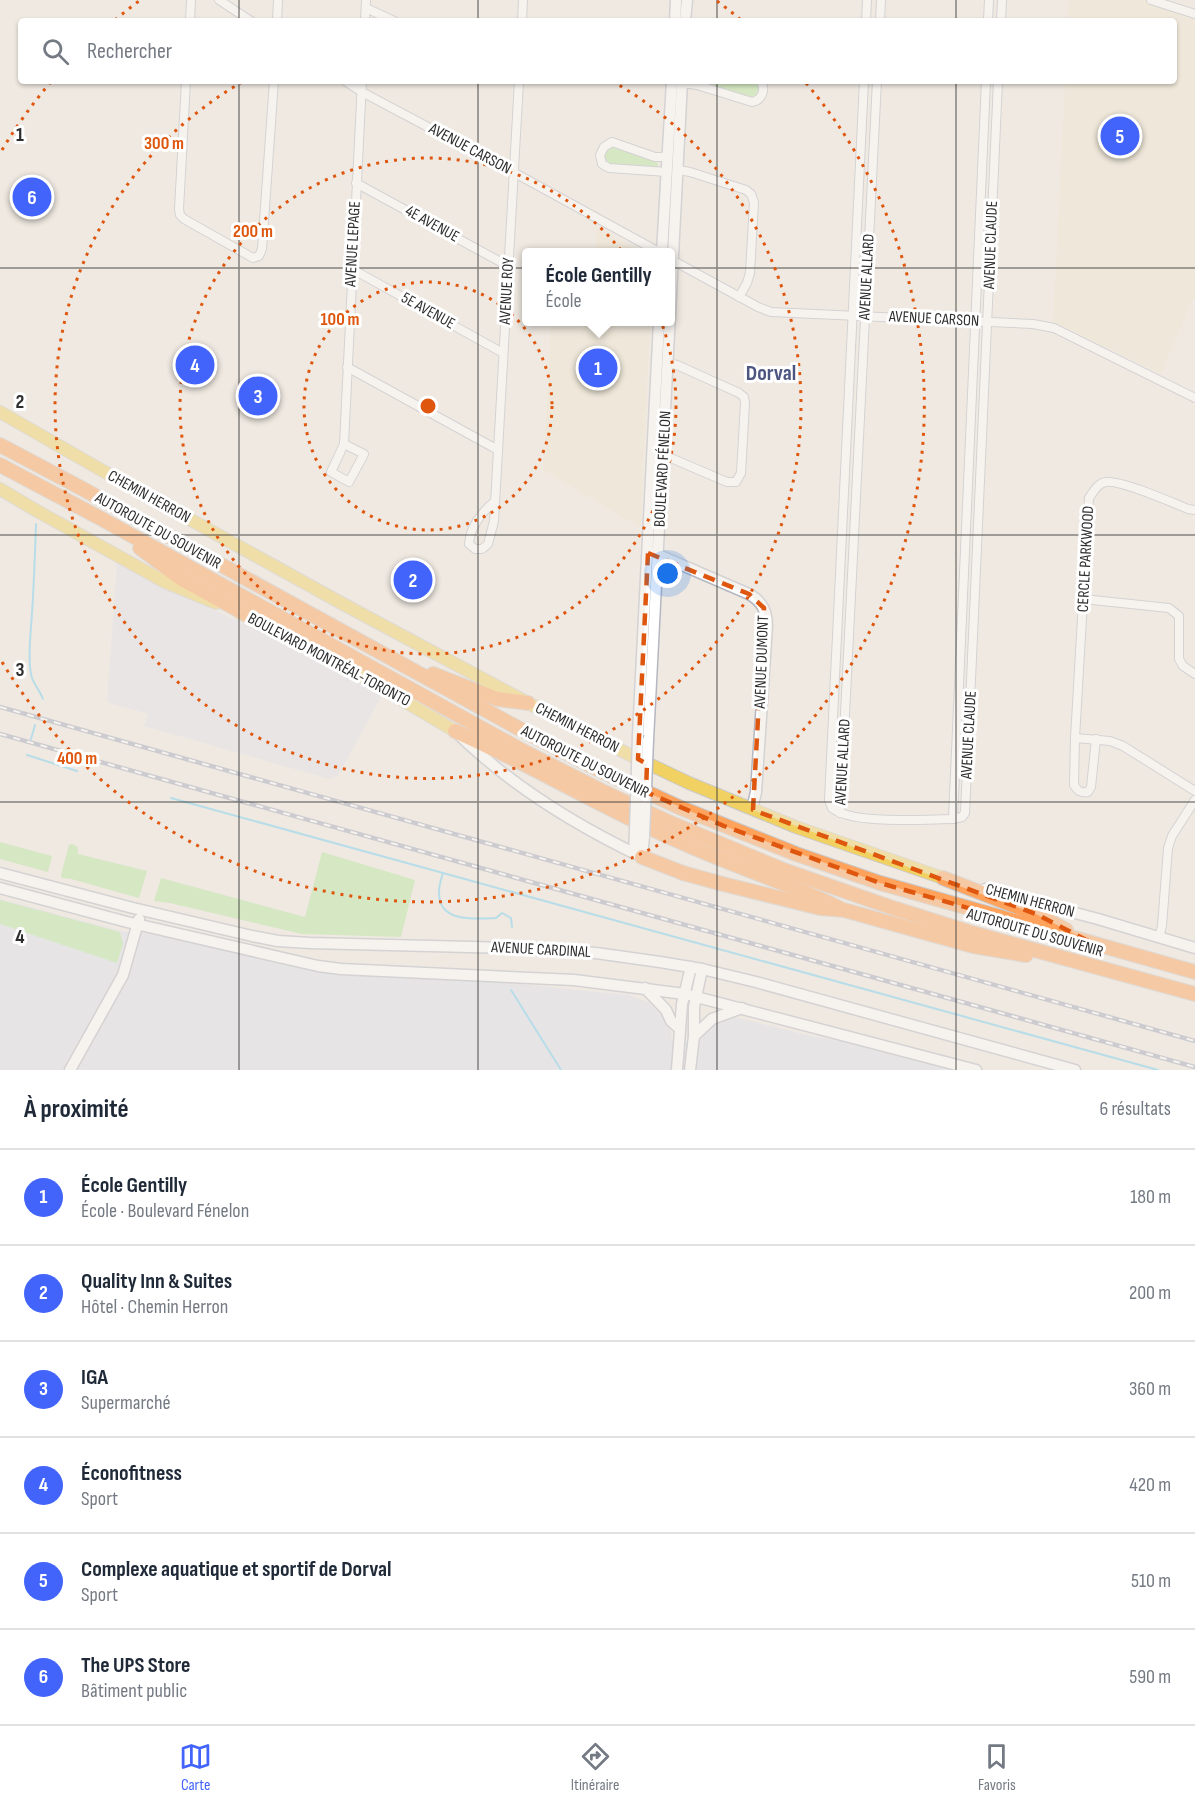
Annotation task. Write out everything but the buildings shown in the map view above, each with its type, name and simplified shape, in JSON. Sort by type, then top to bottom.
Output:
[{"type":"highway","name":"AUTOROUTE DU SOUVENIR","points":[[0,445],[565,753],[642,790],[724,826],[818,862],[891,886],[1195,972]]},
{"type":"highway","name":"AUTOROUTE DU SOUVENIR","points":[[0,465],[523,751],[655,816],[762,861],[852,894],[938,922],[1195,994]]},
{"type":"highway","points":[[100,518],[180,578],[249,616]]},
{"type":"highway","points":[[393,659],[497,699],[528,703]]},
{"type":"highway","points":[[455,730],[602,806],[729,862],[823,899],[844,910]]},
{"type":"highway","points":[[638,855],[719,883],[820,908],[844,910],[973,946],[1099,967]]},
{"type":"highway","points":[[943,878],[1036,914],[1092,943]]},
{"type":"main road","points":[[675,18],[676,0]]},
{"type":"main road","points":[[686,18],[687,0]]},
{"type":"main road","name":"BOULEVARD FÉNELON","points":[[672,248],[672,171],[667,156],[679,84]]},
{"type":"main road","name":"BOULEVARD FÉNELON","points":[[662,248],[672,171],[679,84]]},
{"type":"main road","name":"BOULEVARD FÉNELON","points":[[638,855],[648,740],[653,554],[652,450],[659,326]]},
{"type":"main road","name":"BOULEVARD FÉNELON","points":[[639,834],[638,735],[663,454],[669,326]]},
{"type":"main road","name":"CHEMIN HERRON","points":[[0,412],[343,604],[655,768],[813,833],[943,878],[1087,916],[1195,948]]},
{"type":"main road","name":"BOULEVARD MONTRÉAL-TORONTO","points":[[0,489],[165,582],[249,616],[398,696],[455,730],[473,749],[547,804],[578,824],[638,855]]},
{"type":"main road","name":"AVENUE DUMONT","points":[[653,554],[749,594],[759,600],[764,608],[767,627],[756,792],[752,809]]},
{"type":"main road","name":"AVENUE CARDINAL","points":[[0,873],[141,910],[286,942],[555,950],[627,957],[697,968],[784,989],[1075,1070]]},
{"type":"main road","name":"AVENUE CARDINAL","points":[[0,888],[138,924],[330,968],[552,979],[690,995],[976,1070]]},
{"type":"main road","points":[[70,1070],[123,975],[141,910]]},
{"type":"main road","points":[[690,1070],[694,1036],[690,995],[697,968]]},
{"type":"main road","points":[[645,988],[680,1029]]},
{"type":"main road","points":[[677,1070],[682,1004],[690,995]]},
{"type":"main road","points":[[694,1036],[712,1019],[743,1008]]},
{"type":"street","points":[[190,18],[191,0]]},
{"type":"street","points":[[219,0],[246,18]]},
{"type":"street","points":[[277,18],[278,0]]},
{"type":"street","points":[[522,18],[523,0]]},
{"type":"street","points":[[867,0],[867,18]]},
{"type":"street","points":[[880,18],[881,0]]},
{"type":"street","points":[[988,18],[989,0]]},
{"type":"street","points":[[1001,18],[1002,0]]},
{"type":"street","points":[[1151,0],[1195,14]]},
{"type":"street","points":[[366,4],[389,18]]},
{"type":"street","points":[[186,84],[180,215],[253,258],[259,256],[262,249],[274,84]]},
{"type":"street","name":"AVENUE CARSON","points":[[350,84],[654,248]]},
{"type":"street","name":"AVENUE LEPAGE","points":[[344,444],[364,454],[349,482],[331,471],[344,444],[362,84]]},
{"type":"street","name":"AVENUE ROY","points":[[495,501],[478,519],[470,535],[469,544],[475,549],[482,549],[488,544],[494,521],[519,84]]},
{"type":"street","points":[[688,84],[752,102],[760,99],[763,93],[762,84]]},
{"type":"street","name":"AVENUE ALLARD","points":[[864,84],[830,800],[832,808],[840,813],[877,84]]},
{"type":"street","name":"AVENUE CLAUDE","points":[[986,84],[953,819],[962,817],[965,813],[998,84]]},
{"type":"street","points":[[862,113],[875,114]]},
{"type":"street","points":[[984,133],[996,134]]},
{"type":"street","points":[[667,156],[655,157],[612,142],[604,147],[600,155],[602,164],[609,168],[690,172],[735,186],[751,194],[754,210],[750,273],[739,297]]},
{"type":"street","name":"4E AVENUE","points":[[356,183],[508,266]]},
{"type":"street","name":"AVENUE CARSON","points":[[675,262],[771,312],[1033,324],[1054,328],[1195,398]]},
{"type":"street","name":"5E AVENUE","points":[[352,269],[504,353]]},
{"type":"street","points":[[652,450],[727,482],[735,482],[741,473],[744,397],[677,365],[668,363]]},
{"type":"street","points":[[347,367],[498,450]]},
{"type":"street","name":"CERCLE PARKWOOD","points":[[1096,739],[1091,787],[1088,792],[1082,793],[1077,791],[1074,785],[1089,498],[1097,487],[1105,482],[1119,483],[1195,510]]},
{"type":"street","points":[[844,483],[857,484]]},
{"type":"street","points":[[968,498],[980,499]]},
{"type":"street","points":[[1083,599],[1169,608],[1179,616],[1179,659],[1183,666],[1195,674]]},
{"type":"street","points":[[837,639],[849,639]]},
{"type":"street","points":[[1076,738],[1110,741],[1123,746],[1195,791]]},
{"type":"street","points":[[1159,938],[1168,848],[1172,836],[1195,800]]},
{"type":"street","points":[[840,813],[854,817],[893,820],[953,819]]},
{"type":"street","points":[[1187,813],[1195,817]]},
{"type":"highlighted area","points":[[648,553],[749,594],[764,608],[753,810],[1036,914],[1092,943],[880,883],[724,826],[646,792],[647,764],[638,759]]},
{"type":"shaded area","points":[[1069,0],[1154,0],[1195,11],[1195,300],[1193,299],[1161,374],[1053,322],[1065,84],[1177,84],[1177,18],[1068,18]]},
{"type":"shaded area","points":[[596,228],[633,248],[596,248]]},
{"type":"shaded area","points":[[551,326],[650,326],[641,525],[639,527],[543,470]]},
{"type":"shaded area","points":[[117,563],[154,583],[282,641],[382,695],[338,776],[329,779],[144,726],[148,714],[107,702]]},
{"type":"shaded area","points":[[0,899],[120,931],[162,935],[324,973],[467,979],[629,995],[648,1002],[662,1012],[670,1026],[672,1040],[700,1041],[708,1026],[725,1017],[735,1017],[811,1036],[868,1045],[958,1070],[0,1070]]},
{"type":"green space","points":[[709,84],[757,84],[759,90],[755,96],[750,97]]},
{"type":"green space","points":[[613,147],[658,163],[658,167],[610,164],[606,161],[605,156],[607,150]]},
{"type":"green space","points":[[0,842],[52,856],[48,872],[0,859]]},
{"type":"green space","points":[[69,845],[78,847],[78,854],[147,871],[139,898],[62,878]]},
{"type":"green space","points":[[322,852],[415,880],[401,937],[302,934],[154,901],[161,878],[305,917]]},
{"type":"green space","points":[[0,900],[120,932],[123,944],[117,963],[0,924]]},
{"type":"waterway","points":[[36,524],[30,664],[32,678],[43,699]]},
{"type":"waterway","points":[[31,739],[35,725]]},
{"type":"waterway","points":[[27,755],[77,771]]},
{"type":"waterway","points":[[171,798],[443,873],[440,882],[440,902],[451,914],[479,919],[496,918],[502,913],[511,918],[512,927]]},
{"type":"waterway","points":[[443,873],[1158,1070]]},
{"type":"waterway","points":[[511,990],[561,1070]]},
{"type":"railway","points":[[0,707],[1195,1041]]},
{"type":"railway","points":[[0,734],[1195,1067]]},
{"type":"place","name":"Complexe aquatique et sportif de Dorval","points":[[1120,136]]},
{"type":"place","name":"The UPS Store","points":[[32,197]]},
{"type":"place","name":"Éconofitness","points":[[195,365]]},
{"type":"place","name":"École Gentilly","points":[[598,368]]},
{"type":"place","name":"IGA","points":[[258,396]]},
{"type":"place","name":"Quality Inn & Suites","points":[[413,580]]},
{"type":"district","name":"Dorval","points":[[771,373]]}]
